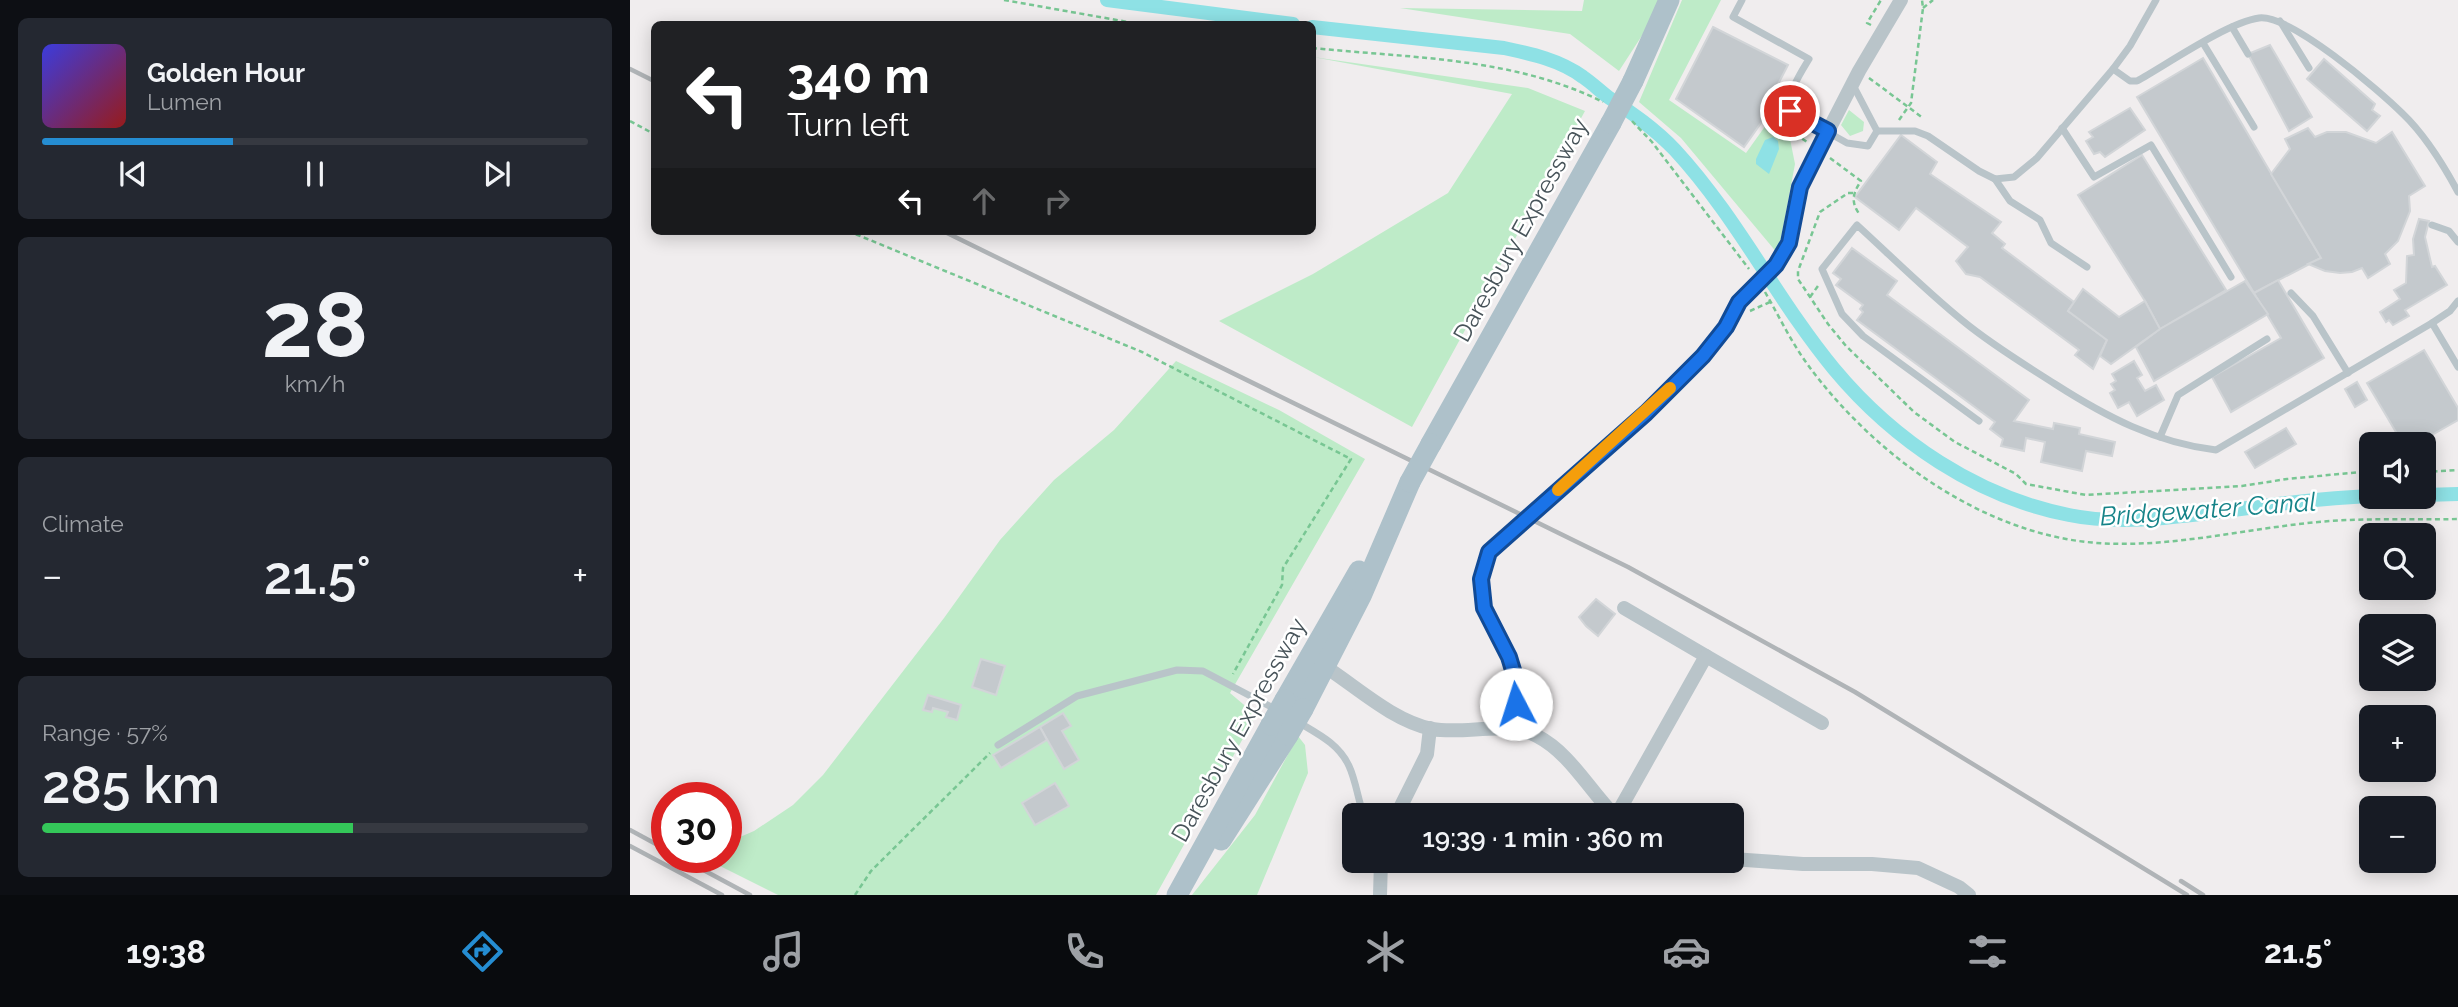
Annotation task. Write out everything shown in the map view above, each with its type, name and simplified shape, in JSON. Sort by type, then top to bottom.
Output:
[{"type":"main road","name":"Daresbury Expressway","points":[[1177,895],[1280,730],[1318,662],[1410,482],[1611,123],[1669,0]]},
{"type":"main road","name":"Daresbury Expressway","points":[[1186,895],[1266,773],[1280,730]]},
{"type":"street","points":[[1512,728],[1516,680],[1509,657],[1484,608],[1481,579],[1489,552],[1646,413],[1703,356],[1726,327],[1739,302],[1776,265],[1789,243],[1800,187],[1901,0]]},
{"type":"street","points":[[1624,608],[1822,723]]},
{"type":"street","points":[[1622,803],[1706,656]]},
{"type":"street","points":[[1318,662],[1391,711],[1430,729],[1460,732],[1512,728],[1535,735],[1554,747],[1604,803]]},
{"type":"street","points":[[1402,803],[1427,754],[1430,729]]},
{"type":"street","points":[[1744,860],[1917,867],[1959,887],[1969,895]]},
{"type":"street","points":[[1380,895],[1381,873]]},
{"type":"lane","points":[[1742,0],[1733,17],[1809,59],[1797,78],[1789,104],[1790,111],[1847,143],[1868,146],[1877,131]]},
{"type":"lane","points":[[1995,179],[2014,177],[2037,158],[2113,69],[2130,46],[2156,0]]},
{"type":"lane","points":[[2113,69],[2130,81],[2137,81],[2232,27],[2261,18],[2280,21],[2312,39],[2404,114],[2429,146],[2458,192]]},
{"type":"lane","points":[[2280,21],[2309,68]]},
{"type":"lane","points":[[2232,27],[2248,54]]},
{"type":"lane","points":[[2203,44],[2254,127]]},
{"type":"lane","points":[[1853,85],[1877,131]]},
{"type":"lane","points":[[2062,128],[2094,177],[2151,145],[2231,277]]},
{"type":"lane","points":[[1877,131],[1915,131],[1995,179],[2010,201],[2040,220],[2051,243],[2087,267]]},
{"type":"lane","points":[[1979,421],[1863,336],[1842,314],[1822,269],[1857,225],[1964,322],[2012,356],[2112,419],[2160,437],[2216,450],[2432,323],[2457,304]]},
{"type":"lane","points":[[2432,225],[2449,231],[2458,242]]},
{"type":"lane","points":[[2291,293],[2313,316],[2348,373]]},
{"type":"lane","points":[[2432,323],[2458,368]]},
{"type":"lane","points":[[2160,437],[2178,395],[2267,339]]},
{"type":"lane","points":[[998,745],[1077,696],[1177,670],[1203,671],[1326,739],[1339,750],[1349,767],[1360,803]]},
{"type":"path","points":[[1004,0],[1122,21]]},
{"type":"path","points":[[1873,27],[1867,23],[1881,0]]},
{"type":"path","points":[[1891,131],[1911,103],[1922,0]]},
{"type":"path","points":[[1923,8],[1933,0]]},
{"type":"path","points":[[1868,77],[1923,118]]},
{"type":"path","points":[[1767,115],[1809,144]]},
{"type":"path","points":[[630,121],[651,132]]},
{"type":"path","points":[[1827,156],[1861,181],[1853,193],[1854,208],[1861,215],[1857,225]]},
{"type":"path","points":[[1853,193],[1848,193],[1820,212],[1798,271],[1798,279],[1828,324],[1846,345],[1914,412],[1955,442],[2016,474],[2026,484],[2086,495],[2242,486],[2359,472]]},
{"type":"path","points":[[858,235],[1142,352],[1351,459],[1283,568],[1282,585],[1228,683]]},
{"type":"path","points":[[2436,471],[2458,470]]},
{"type":"path","points":[[855,895],[871,872],[960,780],[998,745]]},
{"type":"green space","points":[[1584,0],[1665,0],[1619,71],[1570,34],[1400,8],[1582,11]]},
{"type":"green space","points":[[1682,0],[1721,0],[1669,100],[1746,153],[1776,111],[1790,139],[1795,164],[1778,254],[1681,138],[1639,102]]},
{"type":"green space","points":[[1316,57],[1528,88],[1585,111],[1412,427],[1219,321],[1313,274],[1448,193],[1512,94]]},
{"type":"green space","points":[[1849,110],[1864,122],[1863,131],[1850,136],[1841,125]]},
{"type":"green space","points":[[1176,361],[1279,410],[1365,459],[1230,693],[1256,715],[1156,895],[778,895],[734,873],[742,873],[742,836],[793,805],[823,775],[944,618],[1000,540],[1054,480],[1114,430]]},
{"type":"green space","points":[[1298,736],[1305,745],[1308,773],[1257,895],[1192,895],[1255,815]]},
{"type":"water","points":[[1773,137],[1778,141],[1779,149],[1769,174],[1756,164],[1756,159],[1765,140]]},
{"type":"building","points":[[1713,27],[1788,65],[1774,92],[1780,96],[1744,147],[1676,99]]},
{"type":"building","points":[[2270,45],[2312,117],[2289,131],[2248,54]]},
{"type":"building","points":[[2203,58],[2321,258],[2254,293],[2137,97]]},
{"type":"building","points":[[2324,59],[2375,104],[2372,110],[2380,116],[2367,131],[2307,79]]},
{"type":"building","points":[[2130,108],[2145,130],[2105,157],[2100,152],[2094,154],[2086,141],[2093,137],[2089,132]]},
{"type":"building","points":[[2308,128],[2315,137],[2327,132],[2346,132],[2376,143],[2392,132],[2425,186],[2409,196],[2410,211],[2398,241],[2385,254],[2390,264],[2368,278],[2362,268],[2340,273],[2325,271],[2308,264],[2321,258],[2271,174],[2290,149],[2285,139]]},
{"type":"building","points":[[1901,135],[1937,162],[1930,174],[2001,222],[1992,233],[2005,244],[2002,248],[2074,302],[2068,311],[2107,340],[2093,369],[2075,355],[2079,350],[1980,277],[1966,274],[1956,261],[1968,247],[1916,208],[1899,230],[1855,197]]},
{"type":"building","points":[[2142,155],[2226,290],[2160,329],[2078,195]]},
{"type":"building","points":[[2419,219],[2429,221],[2425,237],[2432,267],[2435,266],[2447,285],[2405,310],[2409,316],[2393,325],[2389,320],[2386,322],[2380,312],[2400,299],[2394,290],[2406,283],[2407,256],[2414,255],[2413,239]]},
{"type":"building","points":[[1852,248],[1897,281],[1887,295],[2029,400],[2014,421],[2053,429],[2054,423],[2080,428],[2079,434],[2115,442],[2112,456],[2086,451],[2082,471],[2041,462],[2045,442],[2026,438],[2024,451],[2001,446],[2003,439],[1990,429],[1995,422],[1857,320],[1863,312],[1860,309],[1863,305],[1836,285],[1841,279],[1833,273]]},
{"type":"building","points":[[2278,280],[2324,358],[2231,412],[2212,377],[2281,338],[2254,293]]},
{"type":"building","points":[[2245,281],[2268,314],[2154,381],[2136,347],[2160,329]]},
{"type":"building","points":[[2083,289],[2119,317],[2145,301],[2160,329],[2111,364],[2100,356],[2107,340],[2068,311]]},
{"type":"building","points":[[2424,350],[2458,408],[2458,420],[2436,433],[2396,432],[2367,383]]},
{"type":"building","points":[[2134,361],[2142,375],[2137,378],[2145,391],[2156,385],[2164,400],[2137,416],[2129,402],[2118,408],[2110,393],[2115,390],[2111,384],[2116,381],[2112,374]]},
{"type":"building","points":[[2357,382],[2367,400],[2355,407],[2345,389]]},
{"type":"building","points":[[2286,428],[2296,444],[2255,468],[2245,452]]},
{"type":"building","points":[[1596,599],[1615,614],[1598,636],[1579,617]]},
{"type":"building","points":[[981,659],[1005,666],[996,695],[972,687]]},
{"type":"building","points":[[928,695],[961,705],[957,720],[946,717],[948,712],[933,708],[932,712],[923,710]]},
{"type":"building","points":[[1063,713],[1071,726],[1062,731],[1079,760],[1064,769],[1040,727]]},
{"type":"building","points":[[1040,727],[1047,740],[1001,768],[993,755]]},
{"type":"building","points":[[1055,783],[1069,806],[1035,825],[1022,803]]},
{"type":"waterway","name":"Bridgewater Canal","points":[[1107,0],[1270,21]]},
{"type":"waterway","name":"Bridgewater Canal","points":[[1316,27],[1504,48],[1555,62],[1583,77],[1675,150],[1718,203],[1813,343],[1883,420],[1940,462],[2002,495],[2035,507],[2106,520],[2143,520],[2359,497]]},
{"type":"waterway","name":"Bridgewater Canal","points":[[2436,495],[2458,494]]},
{"type":"railway","points":[[630,69],[651,80]]},
{"type":"railway","points":[[951,235],[1628,567],[1855,692],[2187,895]]},
{"type":"railway","points":[[630,830],[651,841]]},
{"type":"railway","points":[[630,846],[722,895]]},
{"type":"railway","points":[[709,873],[750,895]]},
{"type":"railway","points":[[2181,881],[2203,895]]},
{"type":"slow traffic","points":[[1558,490],[1646,413],[1670,388]]},
{"type":"route","points":[[1516,704],[1516,680],[1509,657],[1484,608],[1481,579],[1489,552],[1646,413],[1703,356],[1726,327],[1739,302],[1776,265],[1789,243],[1805,174],[1828,131],[1790,111]]}]
